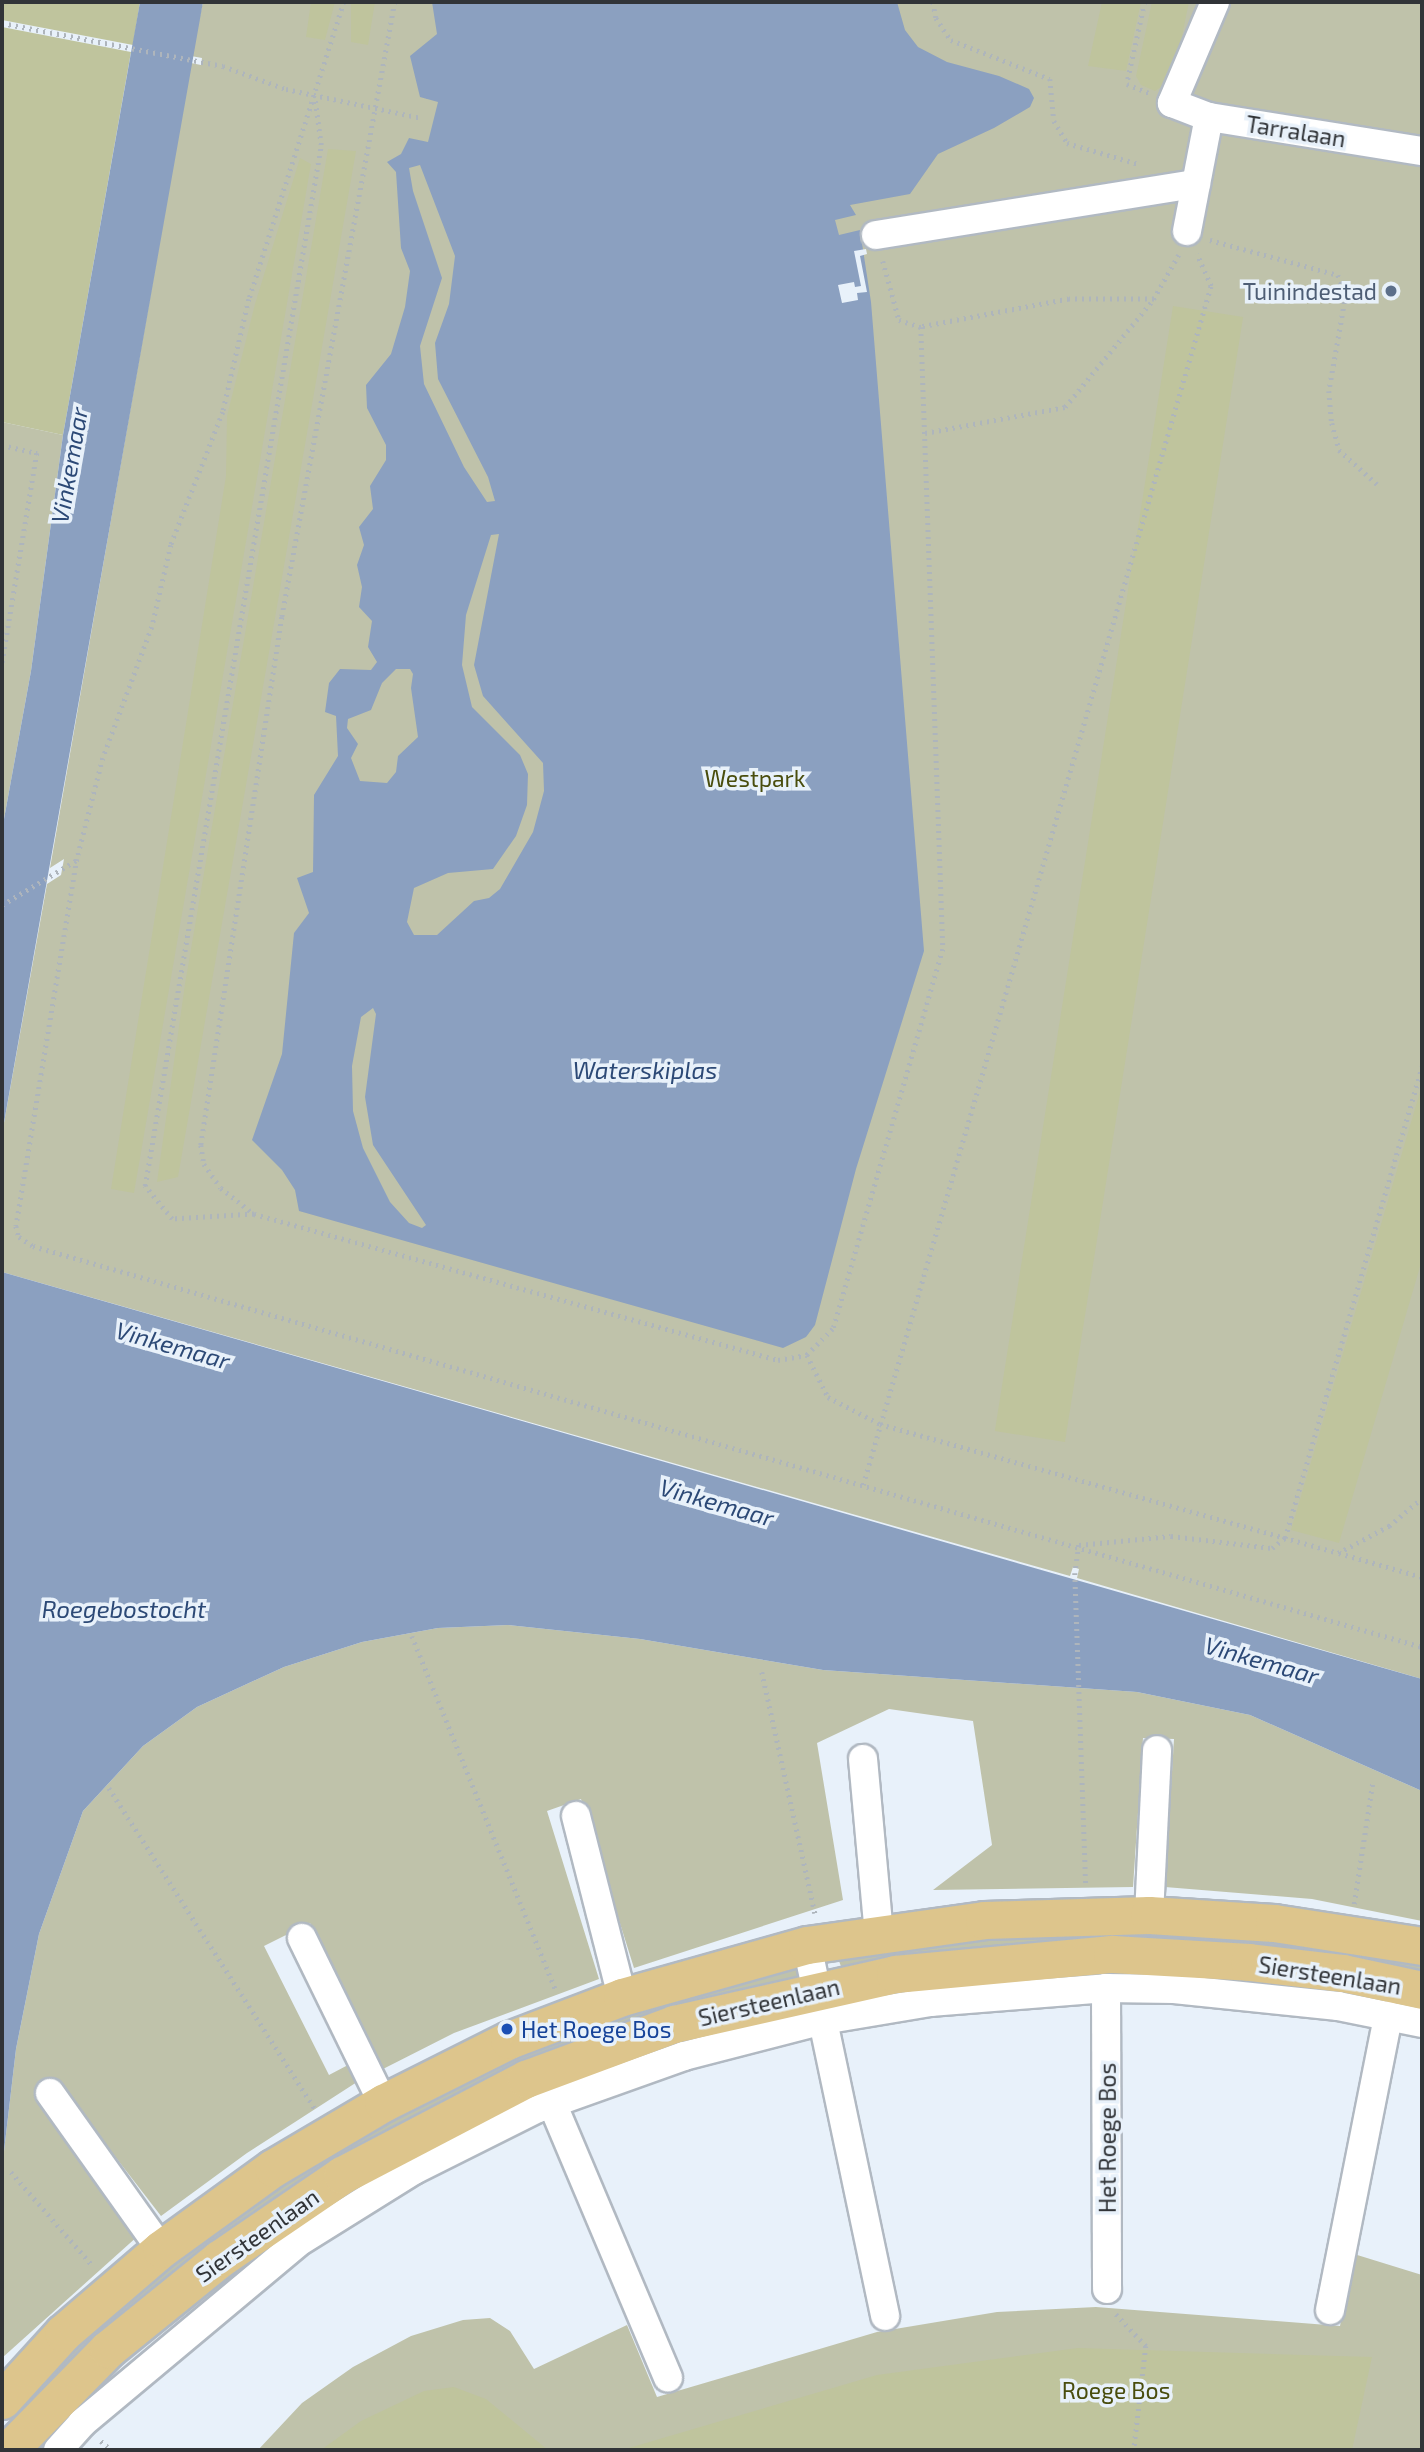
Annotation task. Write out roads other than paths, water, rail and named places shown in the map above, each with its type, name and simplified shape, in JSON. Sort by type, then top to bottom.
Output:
[{"type":"main road","name":"Siersteenlaan","points":[[2,2400],[63,2333],[161,2249],[274,2168],[383,2104],[509,2040],[811,1930],[879,1936],[984,1920],[1149,1915],[1351,1933],[1422,1946]]},
{"type":"main road","name":"Siersteenlaan","points":[[9,2450],[54,2399],[219,2259],[342,2175],[436,2122],[526,2079],[674,2024],[819,2004],[980,1964],[1112,1954],[1249,1962],[1343,1973],[1422,1990]]},
{"type":"street","name":"Tarralaan","points":[[1215,2],[1172,103],[1209,117],[1422,151]]},
{"type":"street","points":[[1187,231],[1209,117]]},
{"type":"street","points":[[876,235],[1196,184]]},
{"type":"street","points":[[1149,1915],[1157,1750]]},
{"type":"street","points":[[863,1759],[879,1936]]},
{"type":"street","points":[[576,1816],[622,1997]]},
{"type":"street","points":[[811,1930],[819,2004],[885,2316]]},
{"type":"street","points":[[302,1938],[383,2104]]},
{"type":"street","name":"Siersteenlaan","points":[[58,2450],[82,2423],[297,2243],[414,2170],[552,2103],[819,2004],[930,2002],[1106,1988],[1174,1989],[1388,2015],[1422,2023]]},
{"type":"street","name":"Het Roege Bos","points":[[1106,1988],[1107,2289]]},
{"type":"street","points":[[1331,2310],[1388,2015]]},
{"type":"street","name":"Siersteenlaan","points":[[50,2093],[161,2249]]},
{"type":"street","points":[[552,2103],[668,2378]]},
{"type":"street","points":[[27,2372],[82,2423]]},
{"type":"water","name":"Vinkemaar","points":[[140,2],[203,2],[2,1134],[2,830],[31,671],[63,435]]},
{"type":"water","name":"Waterskiplas","points":[[432,2],[897,2],[905,30],[918,47],[947,62],[999,76],[1029,89],[1034,98],[1030,107],[994,128],[938,154],[910,194],[850,205],[856,215],[835,220],[839,235],[860,230],[871,302],[924,951],[856,1169],[815,1325],[806,1337],[783,1348],[299,1211],[295,1190],[282,1170],[252,1140],[282,1054],[294,933],[309,913],[297,878],[313,872],[314,795],[338,756],[336,716],[325,712],[329,683],[340,669],[371,670],[377,662],[368,647],[372,621],[359,607],[362,587],[357,565],[364,545],[359,527],[373,509],[370,486],[386,460],[386,445],[367,408],[366,385],[391,354],[405,307],[410,271],[401,248],[396,172],[387,162],[401,154],[409,138],[428,142],[438,102],[420,97],[410,56],[437,34]],"holes":[[[420,165],[455,256],[449,304],[435,343],[438,379],[488,477],[495,501],[487,502],[464,467],[424,384],[420,346],[442,278],[413,191],[409,168]],[[499,534],[474,665],[483,696],[543,763],[544,791],[533,832],[500,889],[489,898],[474,901],[437,935],[414,935],[407,922],[414,888],[448,873],[493,869],[516,836],[527,805],[528,774],[520,755],[472,707],[462,665],[466,615],[491,535]],[[396,669],[410,669],[413,674],[411,688],[418,737],[398,756],[396,772],[387,783],[360,781],[351,758],[358,744],[347,728],[348,719],[371,710],[382,683]],[[373,1008],[376,1014],[365,1097],[373,1145],[426,1225],[422,1228],[409,1223],[390,1202],[363,1148],[353,1111],[352,1066],[361,1017]]]},
{"type":"water","points":[[2,1272],[1422,1679],[1422,1791],[1250,1715],[1137,1692],[823,1670],[640,1639],[508,1625],[438,1628],[362,1642],[284,1667],[197,1707],[143,1746],[83,1811],[39,1934],[16,2049],[2,2168]]},
{"type":"place","name":"Tuinindestad","points":[[1391,291]]},
{"type":"place","name":"Het Roege Bos","points":[[507,2029]]},
{"type":"park label","name":"Westpark","points":[[755,778]]},
{"type":"park label","name":"Roege Bos","points":[[1116,2390]]},
{"type":"water label","name":"Roegebostocht","points":[[124,1609]]}]
